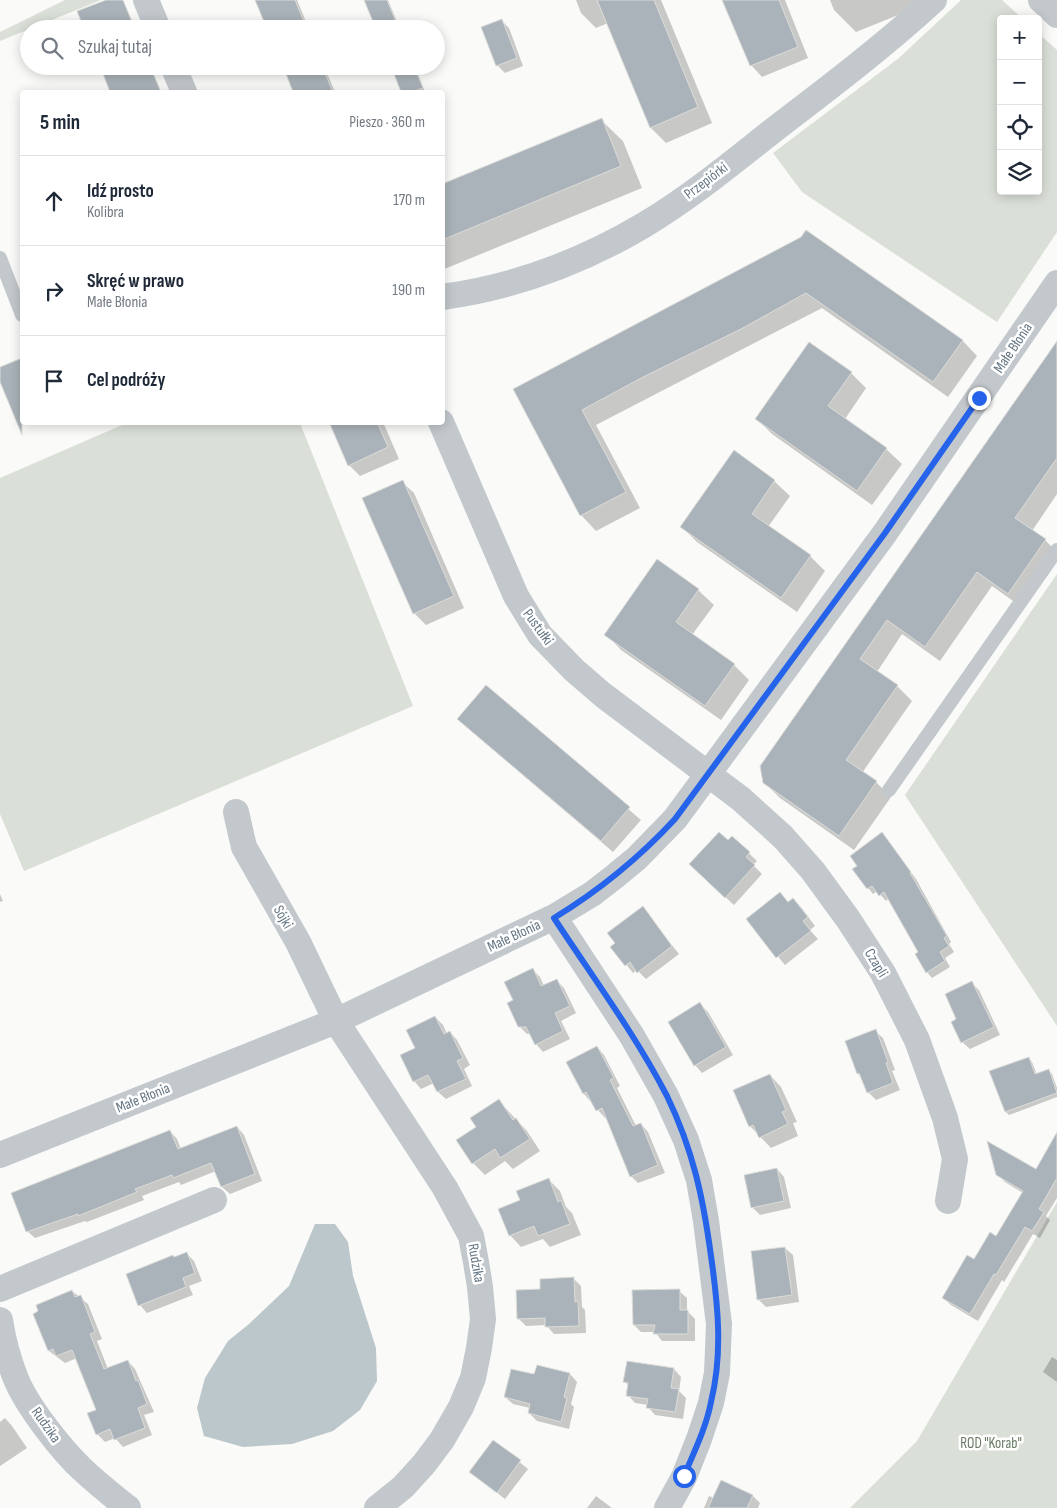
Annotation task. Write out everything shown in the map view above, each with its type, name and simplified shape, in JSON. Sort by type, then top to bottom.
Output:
[{"type":"street","points":[[146,0],[154,20]]},
{"type":"street","name":"Przepiórki","points":[[445,296],[490,288],[543,273],[612,244],[646,224],[679,202],[846,76],[934,0]]},
{"type":"street","points":[[1041,0],[1057,15]]},
{"type":"street","points":[[177,75],[183,90]]},
{"type":"street","name":"Małe Błonia","points":[[0,1155],[336,1021],[554,918],[592,894],[637,858],[675,819],[708,775],[885,533],[1056,288]]},
{"type":"street","name":"Pustułki","points":[[442,425],[516,596],[540,635],[574,670],[603,695],[708,775]]},
{"type":"street","name":"Czapli","points":[[708,775],[741,799],[782,837],[813,871],[848,919],[883,974],[917,1040],[945,1118],[955,1159],[948,1201]]},
{"type":"street","name":"Sójki","points":[[236,812],[244,847],[298,942],[336,1021]]},
{"type":"street","points":[[554,918],[632,1036],[666,1096],[686,1140],[699,1180],[719,1324],[716,1373],[711,1403],[699,1439],[684,1476],[667,1508]]},
{"type":"street","name":"Rudzika","points":[[336,1021],[445,1188],[471,1236],[480,1287],[482,1319],[479,1348],[473,1378],[461,1408],[442,1440],[424,1464],[404,1487],[377,1508]]},
{"type":"street","points":[[0,1289],[214,1200]]},
{"type":"street","name":"Rudzika","points":[[0,1320],[4,1344],[17,1381],[57,1443],[83,1470],[128,1508]]},
{"type":"lane","points":[[0,258],[20,310]]},
{"type":"lane","points":[[889,790],[1057,550]]},
{"type":"green space","points":[[65,0],[101,0],[52,20],[24,20]]},
{"type":"green space","points":[[961,0],[1002,0],[1019,15],[997,15],[997,195],[1042,195],[1042,37],[1057,50],[1057,232],[997,322],[802,192],[773,153],[899,58]]},
{"type":"green space","points":[[20,22],[20,33],[0,41],[0,32]]},
{"type":"green space","points":[[122,425],[301,425],[413,706],[24,871],[0,814],[0,478]]},
{"type":"green space","points":[[1057,574],[1057,1026],[905,795]]},
{"type":"green space","name":"ROD \"Korab\"","points":[[1057,1202],[1057,1508],[850,1508],[917,1441]]},
{"type":"shaded area","points":[[315,1224],[335,1224],[348,1242],[353,1276],[376,1348],[377,1381],[360,1410],[333,1431],[292,1444],[243,1447],[204,1436],[197,1408],[205,1378],[228,1341],[289,1286]]},
{"type":"building","points":[[106,0],[123,0],[131,20],[80,20],[77,11]]},
{"type":"building","points":[[255,0],[295,0],[303,20],[263,20]]},
{"type":"building","points":[[364,0],[387,0],[395,20],[372,20]]},
{"type":"building","points":[[597,0],[654,0],[698,107],[650,128]]},
{"type":"building","points":[[722,0],[779,0],[798,47],[750,66]]},
{"type":"building","points":[[502,19],[517,58],[496,66],[481,27]]},
{"type":"building","points":[[103,75],[154,75],[160,90],[109,90]]},
{"type":"building","points":[[286,75],[326,75],[332,90],[292,90]]},
{"type":"building","points":[[394,75],[418,75],[423,88],[418,90],[400,90]]},
{"type":"building","points":[[602,118],[621,166],[445,239],[445,183]]},
{"type":"building","points":[[806,230],[963,340],[933,382],[806,293],[741,329],[643,377],[582,410],[626,492],[580,516],[513,389],[801,237]]},
{"type":"building","points":[[1057,341],[1057,458],[1015,518],[1046,539],[1008,594],[977,572],[925,647],[887,620],[860,659],[898,685],[846,760],[877,781],[839,836],[763,783],[760,766]]},
{"type":"building","points":[[809,342],[852,372],[828,406],[887,448],[857,491],[755,419]]},
{"type":"building","points":[[20,359],[20,425],[22,425],[22,435],[0,382],[0,367]]},
{"type":"building","points":[[330,425],[378,425],[388,447],[348,466]]},
{"type":"building","points":[[734,450],[775,480],[752,514],[811,555],[781,598],[680,527]]},
{"type":"building","points":[[403,480],[454,596],[413,614],[362,498]]},
{"type":"building","points":[[657,559],[699,589],[676,622],[735,664],[705,706],[604,635]]},
{"type":"building","points":[[486,685],[630,807],[601,841],[457,719]]},
{"type":"building","points":[[719,832],[728,840],[732,836],[750,852],[746,857],[755,865],[725,898],[689,864]]},
{"type":"building","points":[[882,832],[911,872],[947,936],[944,938],[949,946],[940,952],[945,961],[926,973],[915,954],[918,952],[884,892],[879,896],[872,886],[867,889],[852,869],[857,866],[850,856]]},
{"type":"building","points":[[780,892],[788,902],[793,898],[808,917],[803,921],[811,931],[776,958],[746,919]]},
{"type":"building","points":[[643,906],[672,946],[637,973],[630,962],[625,966],[610,947],[615,943],[607,933]]},
{"type":"building","points":[[533,968],[541,986],[557,979],[570,1006],[555,1013],[563,1031],[535,1045],[526,1027],[518,1027],[507,1003],[513,1000],[504,982]]},
{"type":"building","points":[[972,981],[994,1027],[961,1043],[951,1022],[956,1019],[945,994]]},
{"type":"building","points":[[700,1002],[726,1047],[694,1066],[668,1022]]},
{"type":"building","points":[[435,1016],[444,1034],[450,1031],[463,1058],[457,1061],[466,1079],[437,1092],[428,1075],[413,1082],[400,1055],[415,1048],[406,1030]]},
{"type":"building","points":[[876,1029],[888,1062],[886,1063],[893,1083],[867,1093],[859,1073],[857,1074],[845,1041]]},
{"type":"building","points":[[597,1046],[614,1078],[610,1080],[633,1126],[641,1123],[658,1165],[630,1177],[602,1108],[596,1111],[586,1092],[583,1094],[566,1062]]},
{"type":"building","points":[[1029,1057],[1035,1074],[1049,1069],[1057,1093],[1005,1112],[989,1071]]},
{"type":"building","points":[[770,1074],[786,1110],[782,1112],[788,1124],[759,1138],[753,1125],[749,1127],[733,1090]]},
{"type":"building","points":[[499,1099],[513,1120],[516,1118],[530,1139],[500,1158],[495,1149],[472,1164],[456,1140],[476,1127],[470,1118]]},
{"type":"building","points":[[237,1126],[255,1174],[221,1187],[211,1163],[173,1178],[172,1175],[135,1189],[137,1192],[78,1216],[78,1214],[26,1232],[11,1193],[170,1130],[178,1149]]},
{"type":"building","points":[[1057,1132],[1057,1178],[1039,1209],[1044,1212],[1032,1231],[1025,1227],[970,1314],[942,1298],[967,1255],[974,1259],[990,1232],[996,1236],[1023,1191],[996,1175],[987,1141],[1036,1169]]},
{"type":"building","points":[[777,1168],[784,1201],[751,1208],[744,1175]]},
{"type":"building","points":[[549,1178],[558,1202],[561,1200],[570,1224],[538,1236],[534,1226],[509,1236],[498,1209],[520,1200],[516,1191]]},
{"type":"building","points":[[785,1247],[792,1295],[757,1300],[751,1251]]},
{"type":"building","points":[[187,1252],[195,1273],[183,1278],[186,1287],[138,1306],[126,1274],[173,1255],[174,1257]]},
{"type":"building","points":[[574,1277],[575,1302],[578,1301],[579,1326],[545,1327],[545,1318],[517,1319],[516,1290],[540,1289],[540,1279]]},
{"type":"building","points":[[680,1289],[680,1310],[688,1310],[688,1334],[653,1334],[655,1325],[633,1325],[632,1290]]},
{"type":"building","points":[[72,1290],[75,1297],[81,1295],[95,1332],[90,1334],[104,1369],[128,1360],[147,1404],[138,1408],[145,1428],[114,1440],[110,1429],[96,1435],[87,1413],[96,1410],[72,1350],[56,1356],[53,1349],[48,1351],[33,1314],[38,1311],[36,1305]]},
{"type":"building","points":[[627,1361],[674,1368],[671,1388],[679,1389],[675,1412],[646,1408],[648,1399],[626,1396],[628,1383],[623,1382]]},
{"type":"building","points":[[537,1365],[570,1373],[564,1397],[567,1398],[561,1422],[528,1413],[530,1404],[504,1397],[511,1369],[534,1374]]},
{"type":"building","points":[[493,1440],[521,1460],[497,1493],[469,1472]]},
{"type":"building","points":[[721,1480],[753,1495],[747,1508],[708,1508]]},
{"type":"route","points":[[684,1476],[711,1403],[716,1373],[719,1324],[715,1282],[699,1180],[686,1140],[666,1096],[632,1036],[554,918],[592,894],[614,877],[656,840],[675,819],[885,533],[979,398]]}]
